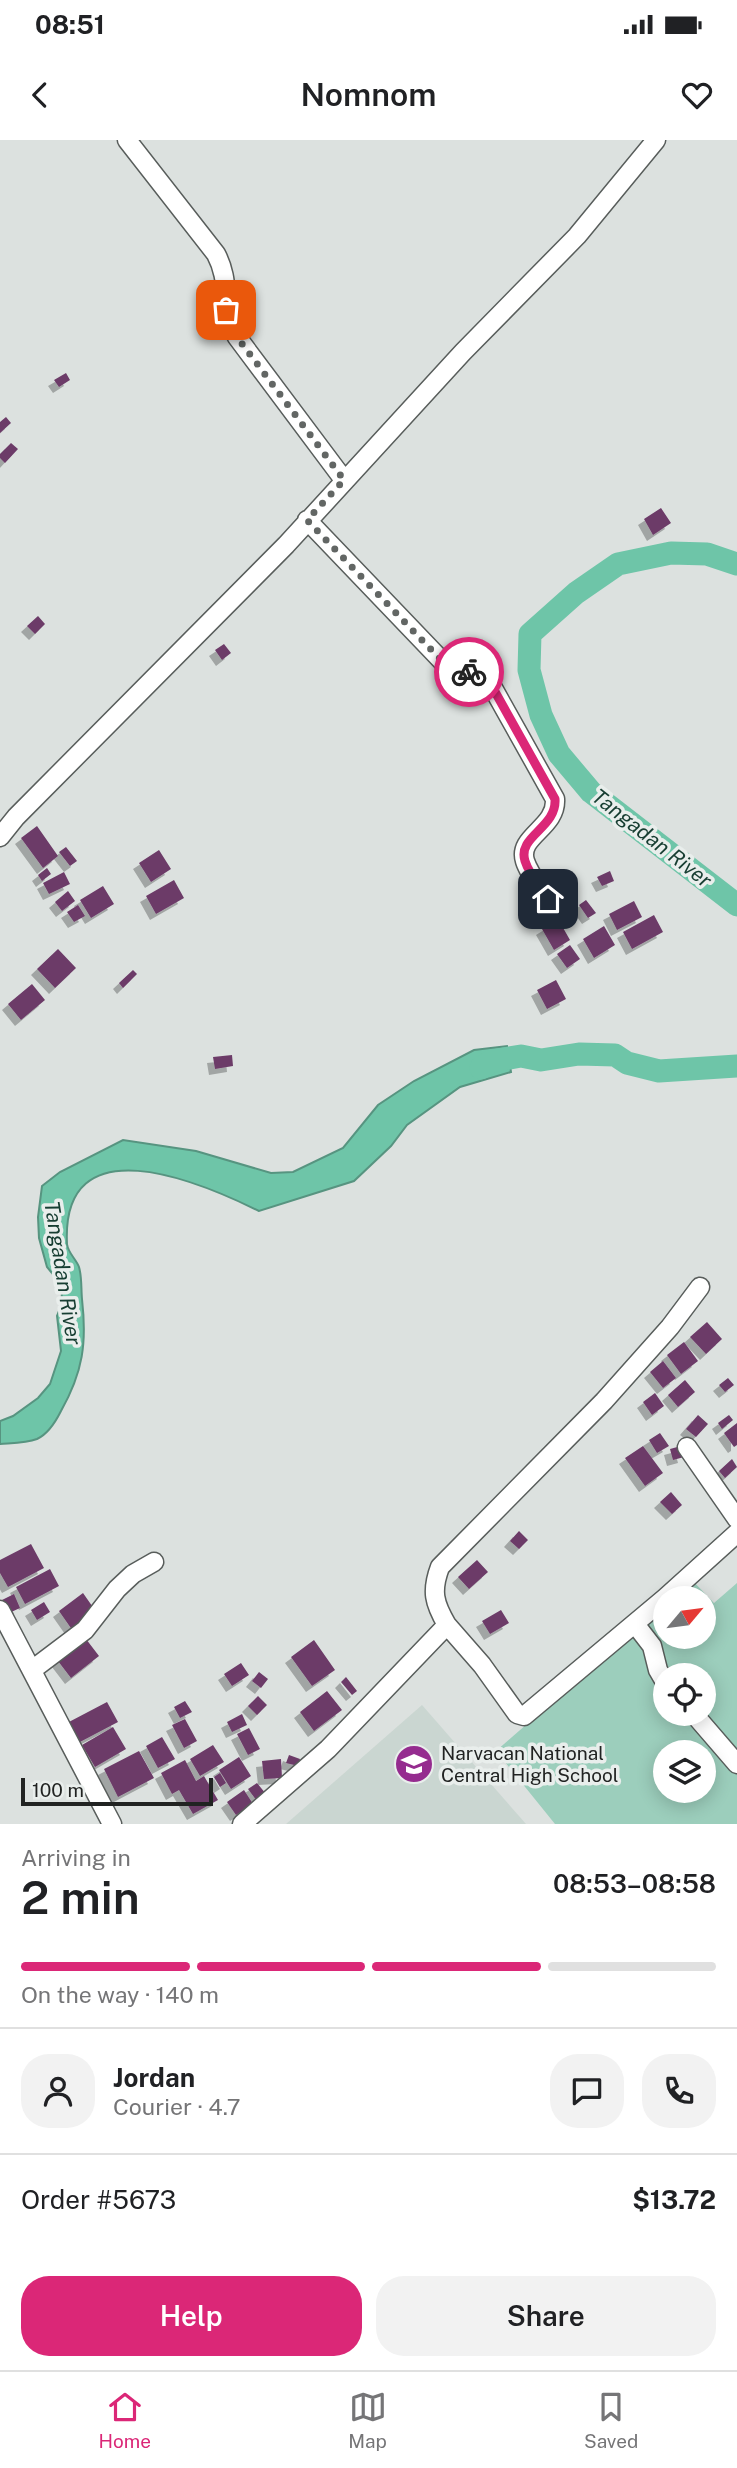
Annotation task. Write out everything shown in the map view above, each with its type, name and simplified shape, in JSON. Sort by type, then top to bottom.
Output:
[{"type":"street","points":[[127,140],[216,254],[224,273],[227,317],[237,337],[344,480]]},
{"type":"street","points":[[0,837],[16,817],[286,545],[463,352],[577,236],[656,140]]},
{"type":"street","points":[[307,520],[442,661],[458,671],[480,673],[489,681],[555,799],[554,815],[529,840],[524,851],[524,859],[548,899]]},
{"type":"street","points":[[653,1608],[524,1716],[517,1714],[482,1665],[447,1625],[435,1598],[434,1585],[440,1567],[604,1401],[663,1335],[700,1287]]},
{"type":"street","points":[[687,1447],[737,1519]]},
{"type":"street","points":[[678,1586],[737,1533]]},
{"type":"street","points":[[32,1670],[85,1630],[117,1589],[133,1574],[154,1562]]},
{"type":"street","points":[[0,1610],[112,1824]]},
{"type":"street","points":[[635,1624],[652,1646],[657,1663]]},
{"type":"street","points":[[242,1824],[328,1748],[447,1625]]},
{"type":"street","points":[[704,1726],[737,1764]]},
{"type":"shaded area","points":[[692,1580],[698,1586],[685,1586]]},
{"type":"shaded area","points":[[737,1583],[737,1824],[555,1824],[496,1751],[653,1614],[653,1649],[716,1649],[716,1601]]},
{"type":"shaded area","name":"Narvacan National Central High School","points":[[422,1705],[526,1824],[286,1824]]},
{"type":"water","points":[[507,1046],[511,1072],[460,1087],[407,1125],[391,1146],[354,1181],[259,1211],[202,1186],[170,1176],[138,1171],[109,1172],[86,1184],[71,1207],[67,1244],[79,1267],[81,1279],[84,1330],[79,1370],[59,1415],[45,1434],[33,1440],[0,1444],[0,1421],[13,1416],[38,1398],[50,1384],[61,1351],[57,1316],[62,1292],[47,1267],[39,1238],[38,1217],[42,1186],[60,1172],[123,1140],[196,1151],[271,1173],[293,1172],[343,1148],[378,1105],[414,1081],[474,1050]]},
{"type":"building","points":[[66,373],[70,380],[59,387],[54,380]]},
{"type":"building","points":[[6,417],[11,423],[0,433],[0,422]]},
{"type":"building","points":[[11,443],[18,449],[5,463],[0,454]]},
{"type":"building","points":[[661,508],[671,523],[653,535],[644,519]]},
{"type":"building","points":[[38,616],[45,624],[35,634],[27,626]]},
{"type":"building","points":[[224,644],[231,653],[222,660],[215,650]]},
{"type":"building","points":[[37,826],[58,856],[43,868],[21,838]]},
{"type":"building","points":[[66,847],[77,861],[70,866],[59,852]]},
{"type":"building","points":[[159,850],[171,869],[151,882],[139,863]]},
{"type":"building","points":[[47,868],[51,874],[42,881],[38,875]]},
{"type":"building","points":[[610,871],[614,881],[602,886],[597,877]]},
{"type":"building","points":[[64,872],[70,884],[49,894],[43,883]]},
{"type":"building","points":[[174,880],[184,898],[156,914],[146,896]]},
{"type":"building","points":[[103,886],[114,904],[91,918],[80,900]]},
{"type":"building","points":[[68,891],[75,901],[62,911],[55,902]]},
{"type":"building","points":[[586,900],[596,913],[588,918],[579,905]]},
{"type":"building","points":[[634,901],[642,917],[617,930],[609,914]]},
{"type":"building","points":[[78,905],[85,916],[74,922],[67,912]]},
{"type":"building","points":[[654,915],[663,932],[632,949],[623,932]]},
{"type":"building","points":[[558,919],[570,940],[554,950],[542,929]]},
{"type":"building","points":[[604,926],[615,945],[594,958],[583,939]]},
{"type":"building","points":[[570,945],[580,959],[567,968],[557,954]]},
{"type":"building","points":[[58,949],[76,968],[55,988],[37,969]]},
{"type":"building","points":[[133,970],[137,974],[123,988],[119,983]]},
{"type":"building","points":[[556,980],[566,999],[547,1009],[537,990]]},
{"type":"building","points":[[32,984],[45,1000],[21,1020],[8,1004]]},
{"type":"building","points":[[232,1055],[233,1066],[215,1069],[213,1057]]},
{"type":"building","points":[[707,1322],[722,1339],[706,1354],[690,1337]]},
{"type":"building","points":[[684,1342],[698,1361],[681,1374],[667,1355]]},
{"type":"building","points":[[663,1361],[676,1378],[663,1388],[650,1372]]},
{"type":"building","points":[[728,1378],[734,1385],[725,1392],[719,1385]]},
{"type":"building","points":[[685,1380],[695,1392],[678,1407],[668,1395]]},
{"type":"building","points":[[655,1393],[664,1406],[652,1415],[643,1402]]},
{"type":"building","points":[[698,1415],[708,1424],[696,1437],[686,1429]]},
{"type":"building","points":[[729,1415],[733,1420],[722,1429],[718,1423]]},
{"type":"building","points":[[737,1423],[737,1445],[734,1447],[724,1433]]},
{"type":"building","points":[[660,1433],[669,1446],[657,1453],[649,1440]]},
{"type":"building","points":[[643,1446],[663,1473],[645,1486],[625,1458]]},
{"type":"building","points":[[681,1446],[684,1457],[673,1460],[670,1449]]},
{"type":"building","points":[[732,1459],[737,1467],[725,1478],[719,1471]]},
{"type":"building","points":[[671,1492],[682,1505],[672,1514],[660,1502]]},
{"type":"building","points":[[519,1531],[528,1540],[519,1549],[510,1541]]},
{"type":"building","points":[[31,1544],[44,1568],[8,1587],[0,1573],[0,1560]]},
{"type":"building","points":[[477,1560],[488,1572],[469,1589],[458,1577]]},
{"type":"building","points":[[50,1569],[59,1586],[25,1604],[16,1587]]},
{"type":"building","points":[[83,1593],[97,1613],[73,1631],[59,1611]]},
{"type":"building","points":[[14,1594],[20,1608],[9,1613],[2,1600]]},
{"type":"building","points":[[44,1602],[50,1612],[37,1620],[31,1610]]},
{"type":"building","points":[[501,1610],[509,1623],[490,1634],[482,1621]]},
{"type":"building","points":[[86,1639],[99,1656],[71,1678],[58,1661]]},
{"type":"building","points":[[314,1640],[335,1670],[312,1686],[291,1657]]},
{"type":"building","points":[[241,1663],[249,1675],[232,1686],[224,1674]]},
{"type":"building","points":[[259,1672],[268,1679],[261,1688],[252,1681]]},
{"type":"building","points":[[346,1677],[357,1691],[352,1695],[341,1682]]},
{"type":"building","points":[[327,1691],[342,1710],[314,1731],[300,1712]]},
{"type":"building","points":[[258,1696],[267,1705],[257,1715],[248,1706]]},
{"type":"building","points":[[185,1701],[192,1712],[180,1718],[174,1707]]},
{"type":"building","points":[[107,1702],[118,1722],[78,1743],[67,1723]]},
{"type":"building","points":[[242,1714],[247,1725],[232,1732],[227,1722]]},
{"type":"building","points":[[185,1719],[197,1741],[184,1748],[172,1725]]},
{"type":"building","points":[[113,1727],[126,1749],[95,1767],[82,1745]]},
{"type":"building","points":[[249,1728],[260,1749],[248,1755],[237,1734]]},
{"type":"building","points":[[162,1737],[175,1759],[158,1768],[146,1746]]},
{"type":"building","points":[[213,1745],[224,1762],[200,1776],[190,1759]]},
{"type":"building","points":[[139,1751],[154,1778],[118,1797],[104,1769]]},
{"type":"building","points":[[289,1755],[300,1759],[298,1766],[286,1763]]},
{"type":"building","points":[[239,1757],[251,1776],[231,1789],[219,1770]]},
{"type":"building","points":[[281,1759],[282,1778],[264,1779],[262,1761]]},
{"type":"building","points":[[185,1760],[196,1781],[204,1776],[218,1800],[193,1814],[179,1790],[172,1794],[161,1773]]},
{"type":"building","points":[[220,1773],[226,1783],[220,1787],[214,1777]]},
{"type":"building","points":[[257,1783],[266,1794],[257,1801],[248,1789]]},
{"type":"building","points":[[244,1790],[253,1804],[236,1815],[227,1802]]},
{"type":"waterway","name":"Tangadan River","points":[[737,564],[707,554],[671,553],[618,564],[576,593],[530,634],[529,670],[541,715],[559,754],[591,792],[737,905]]},
{"type":"waterway","name":"Tangadan River","points":[[481,1068],[492,1061],[521,1056],[541,1060],[579,1054],[615,1055],[627,1063],[659,1071],[737,1066]]},
{"type":"way so far","points":[[226,310],[237,337],[344,480],[307,520],[442,661],[458,671],[469,672]]},
{"type":"place","name":"Narvacan National Central High School","points":[[414,1764]]},
{"type":"route","points":[[469,672],[480,673],[489,681],[555,799],[554,815],[529,840],[524,851],[524,859],[548,899]]}]
